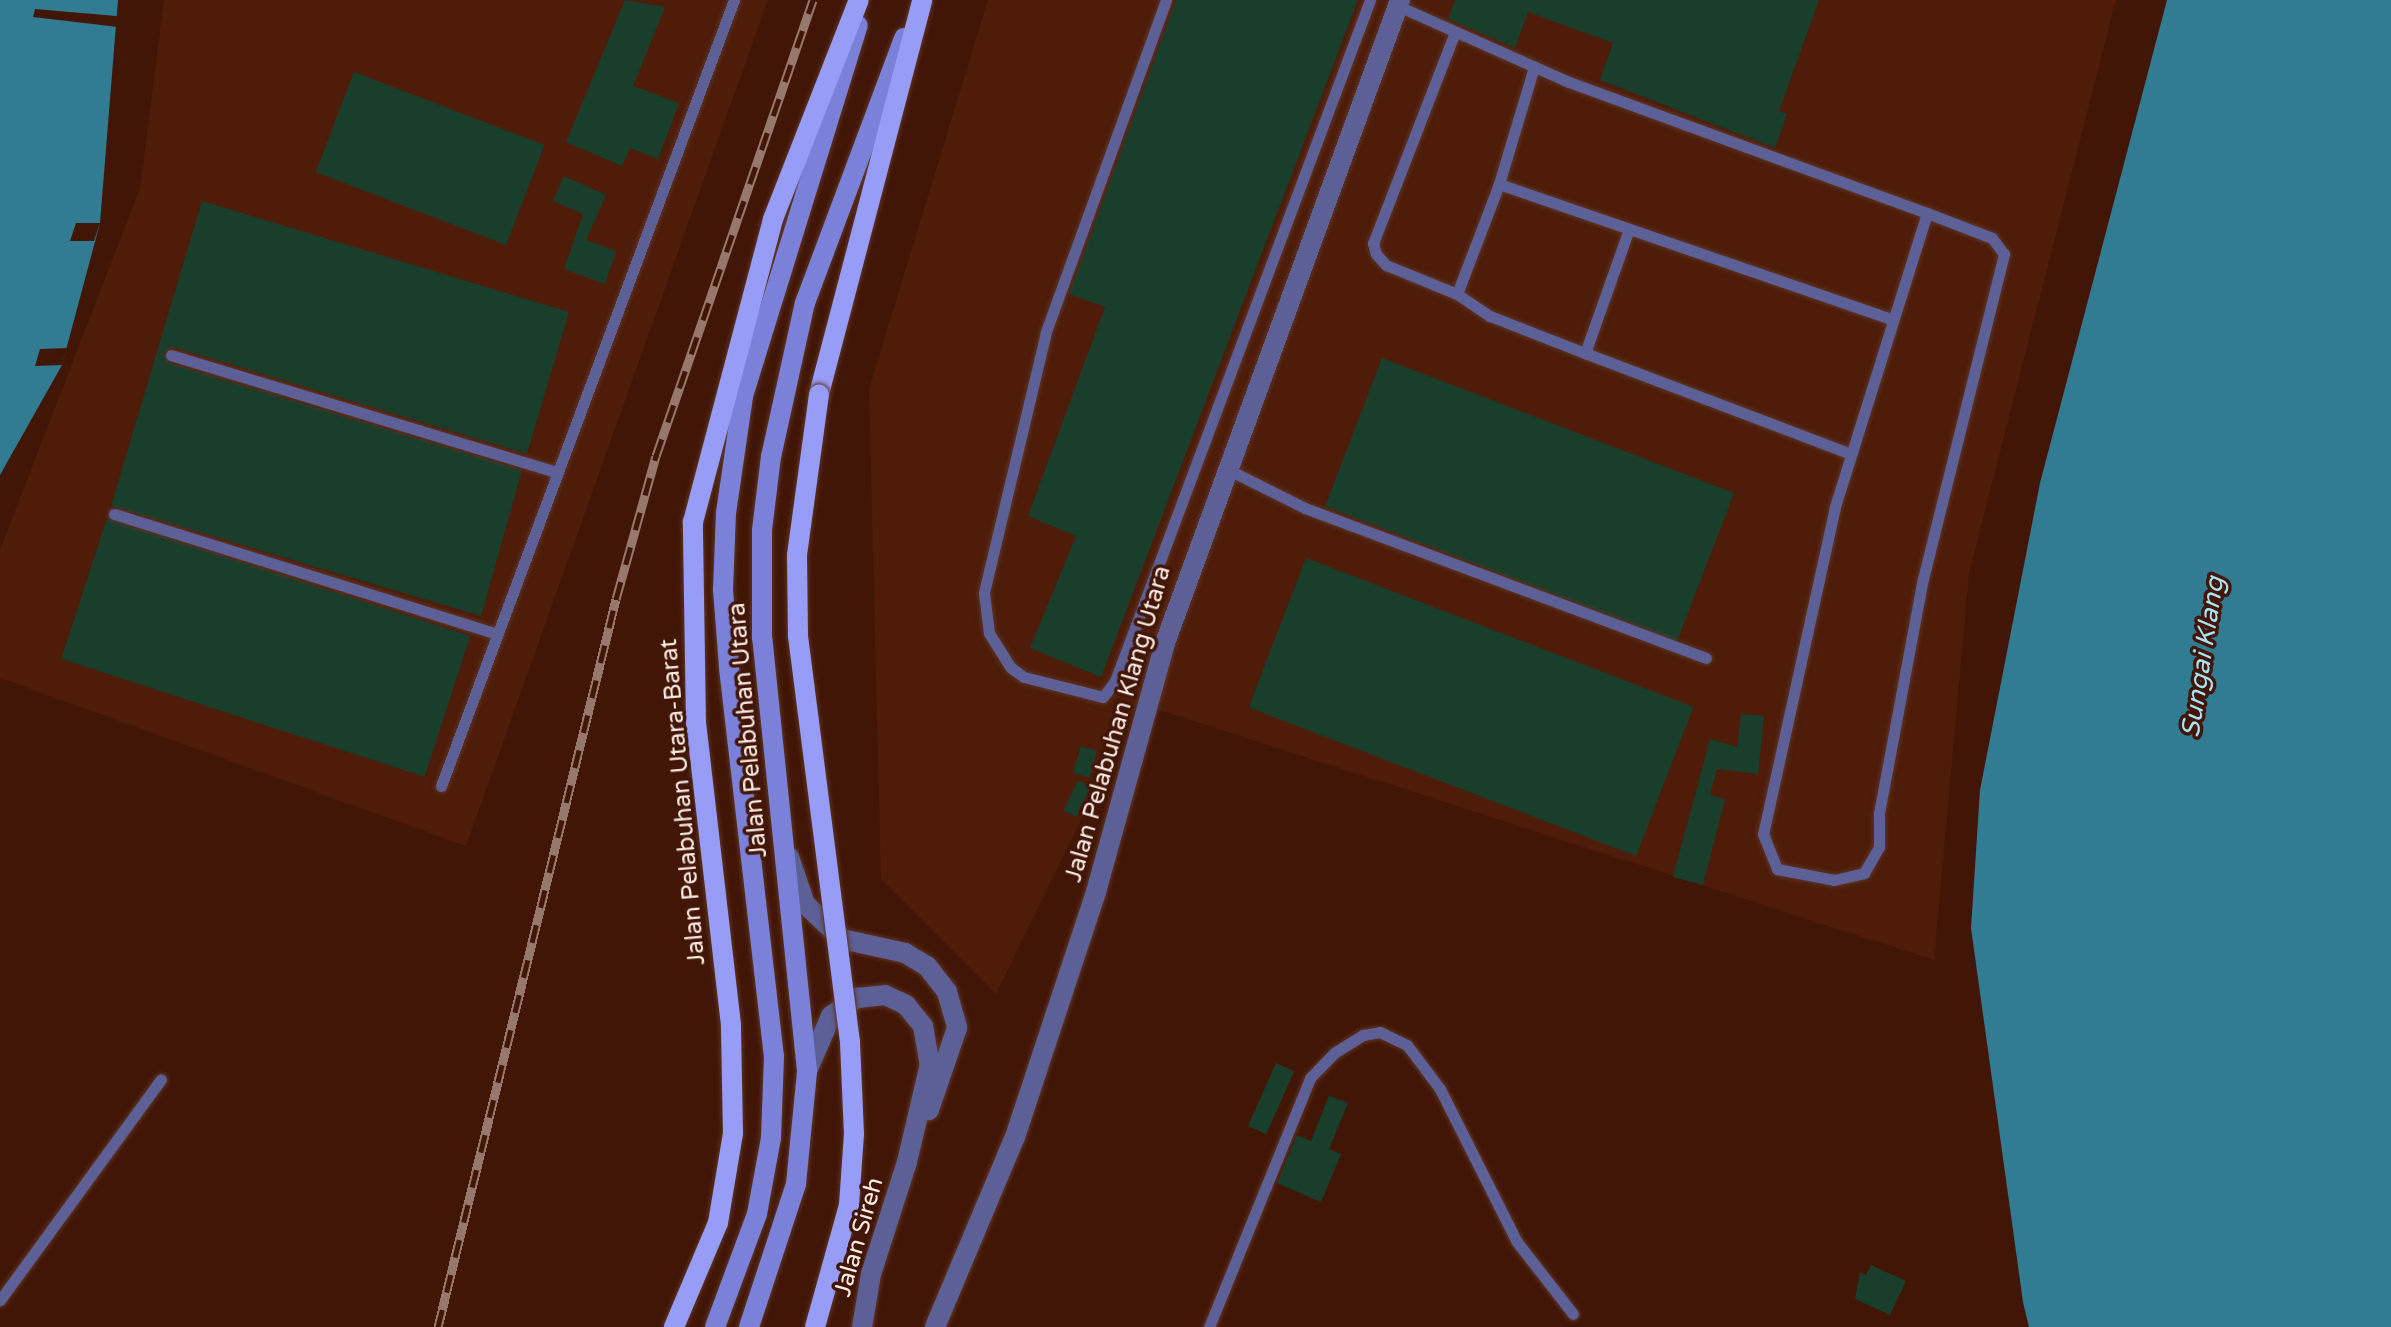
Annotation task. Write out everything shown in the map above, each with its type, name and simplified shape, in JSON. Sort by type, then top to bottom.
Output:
[{"type":"main road","name":"Jalan Pelabuhan Utara-Barat","points":[[674,1327],[718,1223],[733,1133],[731,1025],[696,724],[691,603],[693,522],[736,349],[773,219],[859,0]]},
{"type":"main road","name":"Jalan Pelabuhan Utara","points":[[715,1327],[757,1214],[771,1138],[774,1057],[729,666],[723,590],[726,513],[743,396],[866,0]]},
{"type":"main road","name":"Jalan Pelabuhan Utara","points":[[749,1327],[796,1184],[807,1071],[762,639],[762,530],[771,457],[805,303],[920,0]]},
{"type":"main road","points":[[815,1327],[849,1205],[854,1134],[850,1042],[798,636],[797,555],[819,394],[920,0]]},
{"type":"street","name":"Jalan Pelabuhan Klang Utara","points":[[935,1327],[1015,1137],[1096,892],[1165,643],[1399,3]]},
{"type":"street","points":[[781,836],[805,904],[823,922],[842,939],[916,960],[947,992],[957,1028],[948,1065],[907,1162]]},
{"type":"street","points":[[807,1071],[831,1016],[857,998],[885,995],[906,1005],[923,1026],[930,1064],[907,1162]]},
{"type":"street","name":"Jalan Sireh","points":[[862,1327],[871,1274],[907,1162]]},
{"type":"lane","points":[[441,786],[554,471],[734,0]]},
{"type":"lane","points":[[1166,0],[1046,332],[984,593],[989,633],[1010,667],[1024,677],[1103,697],[1115,681],[1370,0]]},
{"type":"lane","points":[[1399,3],[1534,67],[1927,213],[1992,238],[2004,254],[1923,579],[1879,813],[1879,847],[1864,873],[1834,880],[1777,869],[1763,834],[1831,522],[1927,213]]},
{"type":"lane","points":[[1455,32],[1373,243],[1386,265],[1457,294],[1490,316],[1851,454]]},
{"type":"lane","points":[[1457,294],[1499,184],[1534,67]]},
{"type":"lane","points":[[1499,184],[1893,320]]},
{"type":"lane","points":[[1585,353],[1629,229]]},
{"type":"lane","points":[[171,355],[554,471]]},
{"type":"lane","points":[[1227,469],[1305,508],[1706,658]]},
{"type":"lane","points":[[114,514],[498,634]]},
{"type":"lane","points":[[1209,1327],[1310,1078],[1334,1053],[1363,1035],[1380,1032],[1407,1045],[1440,1089],[1517,1242],[1573,1314]]},
{"type":"lane","points":[[0,1300],[161,1079]]},
{"type":"shaded area","points":[[164,0],[768,0],[466,846],[0,678],[0,550],[140,188]]},
{"type":"shaded area","points":[[988,0],[2116,0],[1969,573],[1934,960],[1138,703],[996,994],[881,879],[869,389]]},
{"type":"water","points":[[0,0],[118,0],[100,223],[62,365],[0,475]]},
{"type":"water","name":"Sungai Klang","points":[[2167,0],[2391,0],[2391,1327],[2029,1327],[2023,1302],[1971,928],[1980,790],[2040,483]]},
{"type":"pier","points":[[35,9],[116,16],[119,18],[118,27],[33,17]]},
{"type":"pier","points":[[76,223],[100,223],[94,241],[70,241]]},
{"type":"pier","points":[[67,348],[62,365],[35,366],[40,349]]},
{"type":"building","points":[[625,0],[665,7],[633,86],[679,103],[658,159],[630,148],[622,166],[566,142]]},
{"type":"building","points":[[1176,0],[1358,0],[1101,677],[1030,648],[1076,536],[1028,516],[1105,307],[1069,294]]},
{"type":"building","points":[[1455,0],[1819,0],[1779,111],[1787,114],[1775,148],[1600,80],[1613,43],[1528,12],[1515,48],[1448,19]]},
{"type":"building","points":[[354,72],[544,145],[506,245],[316,172]]},
{"type":"building","points":[[564,176],[606,195],[586,240],[616,251],[605,284],[564,269],[583,214],[553,201]]},
{"type":"building","points":[[202,201],[569,312],[527,454],[173,347],[163,353],[169,363],[522,470],[481,616],[111,506]]},
{"type":"building","points":[[1382,358],[1734,493],[1677,642],[1325,506]]},
{"type":"building","points":[[107,518],[470,636],[425,777],[61,659]]},
{"type":"building","points":[[1306,558],[1693,707],[1636,856],[1249,707]]},
{"type":"building","points":[[1741,714],[1764,716],[1758,774],[1717,769],[1710,795],[1725,799],[1703,885],[1673,877],[1710,739],[1737,747]]},
{"type":"building","points":[[1081,746],[1097,751],[1089,778],[1073,773]]},
{"type":"building","points":[[1078,780],[1091,786],[1076,817],[1064,811]]},
{"type":"building","points":[[1276,1063],[1294,1071],[1266,1134],[1248,1126]]},
{"type":"building","points":[[1329,1096],[1348,1103],[1329,1149],[1341,1154],[1321,1202],[1277,1183],[1297,1135],[1311,1141]]},
{"type":"building","points":[[1871,1265],[1906,1281],[1890,1315],[1855,1299],[1860,1272],[1866,1275]]},
{"type":"railway","points":[[438,1327],[616,599],[656,456],[813,0]]}]
